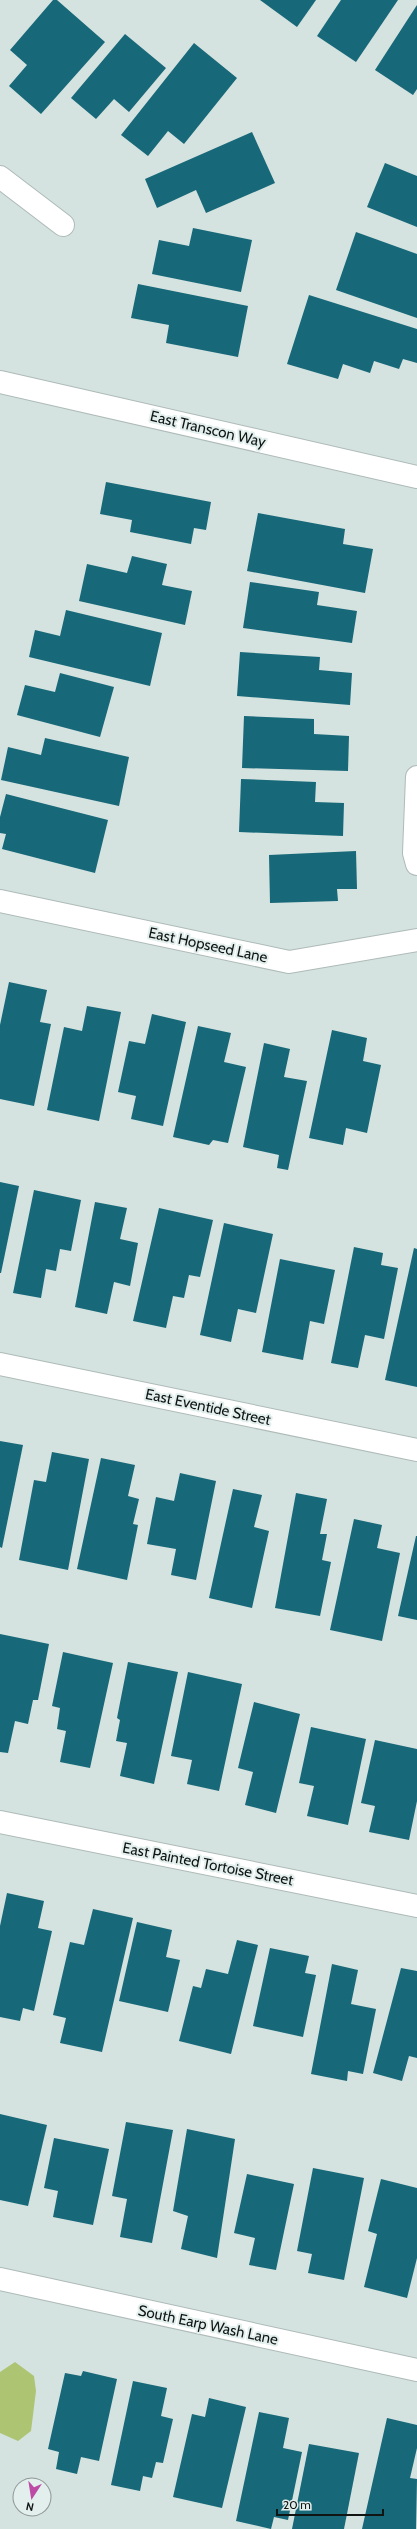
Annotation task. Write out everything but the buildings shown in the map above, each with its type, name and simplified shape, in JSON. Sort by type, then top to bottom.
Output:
[{"type":"street","points":[[0,177],[63,225]]},
{"type":"street","name":"East Transcon Way","points":[[0,382],[417,477]]},
{"type":"street","points":[[417,777],[414,853],[417,864]]},
{"type":"street","name":"East Hopseed Lane","points":[[0,901],[289,962],[417,940]]},
{"type":"street","name":"East Eventide Street","points":[[0,1364],[417,1450]]},
{"type":"street","name":"East Painted Tortoise Street","points":[[0,1822],[417,1906]]},
{"type":"street","name":"South Earp Wash Lane","points":[[0,2279],[417,2370]]},
{"type":"green space","points":[[15,2362],[34,2376],[36,2391],[31,2431],[18,2441],[0,2433],[0,2372]]}]
